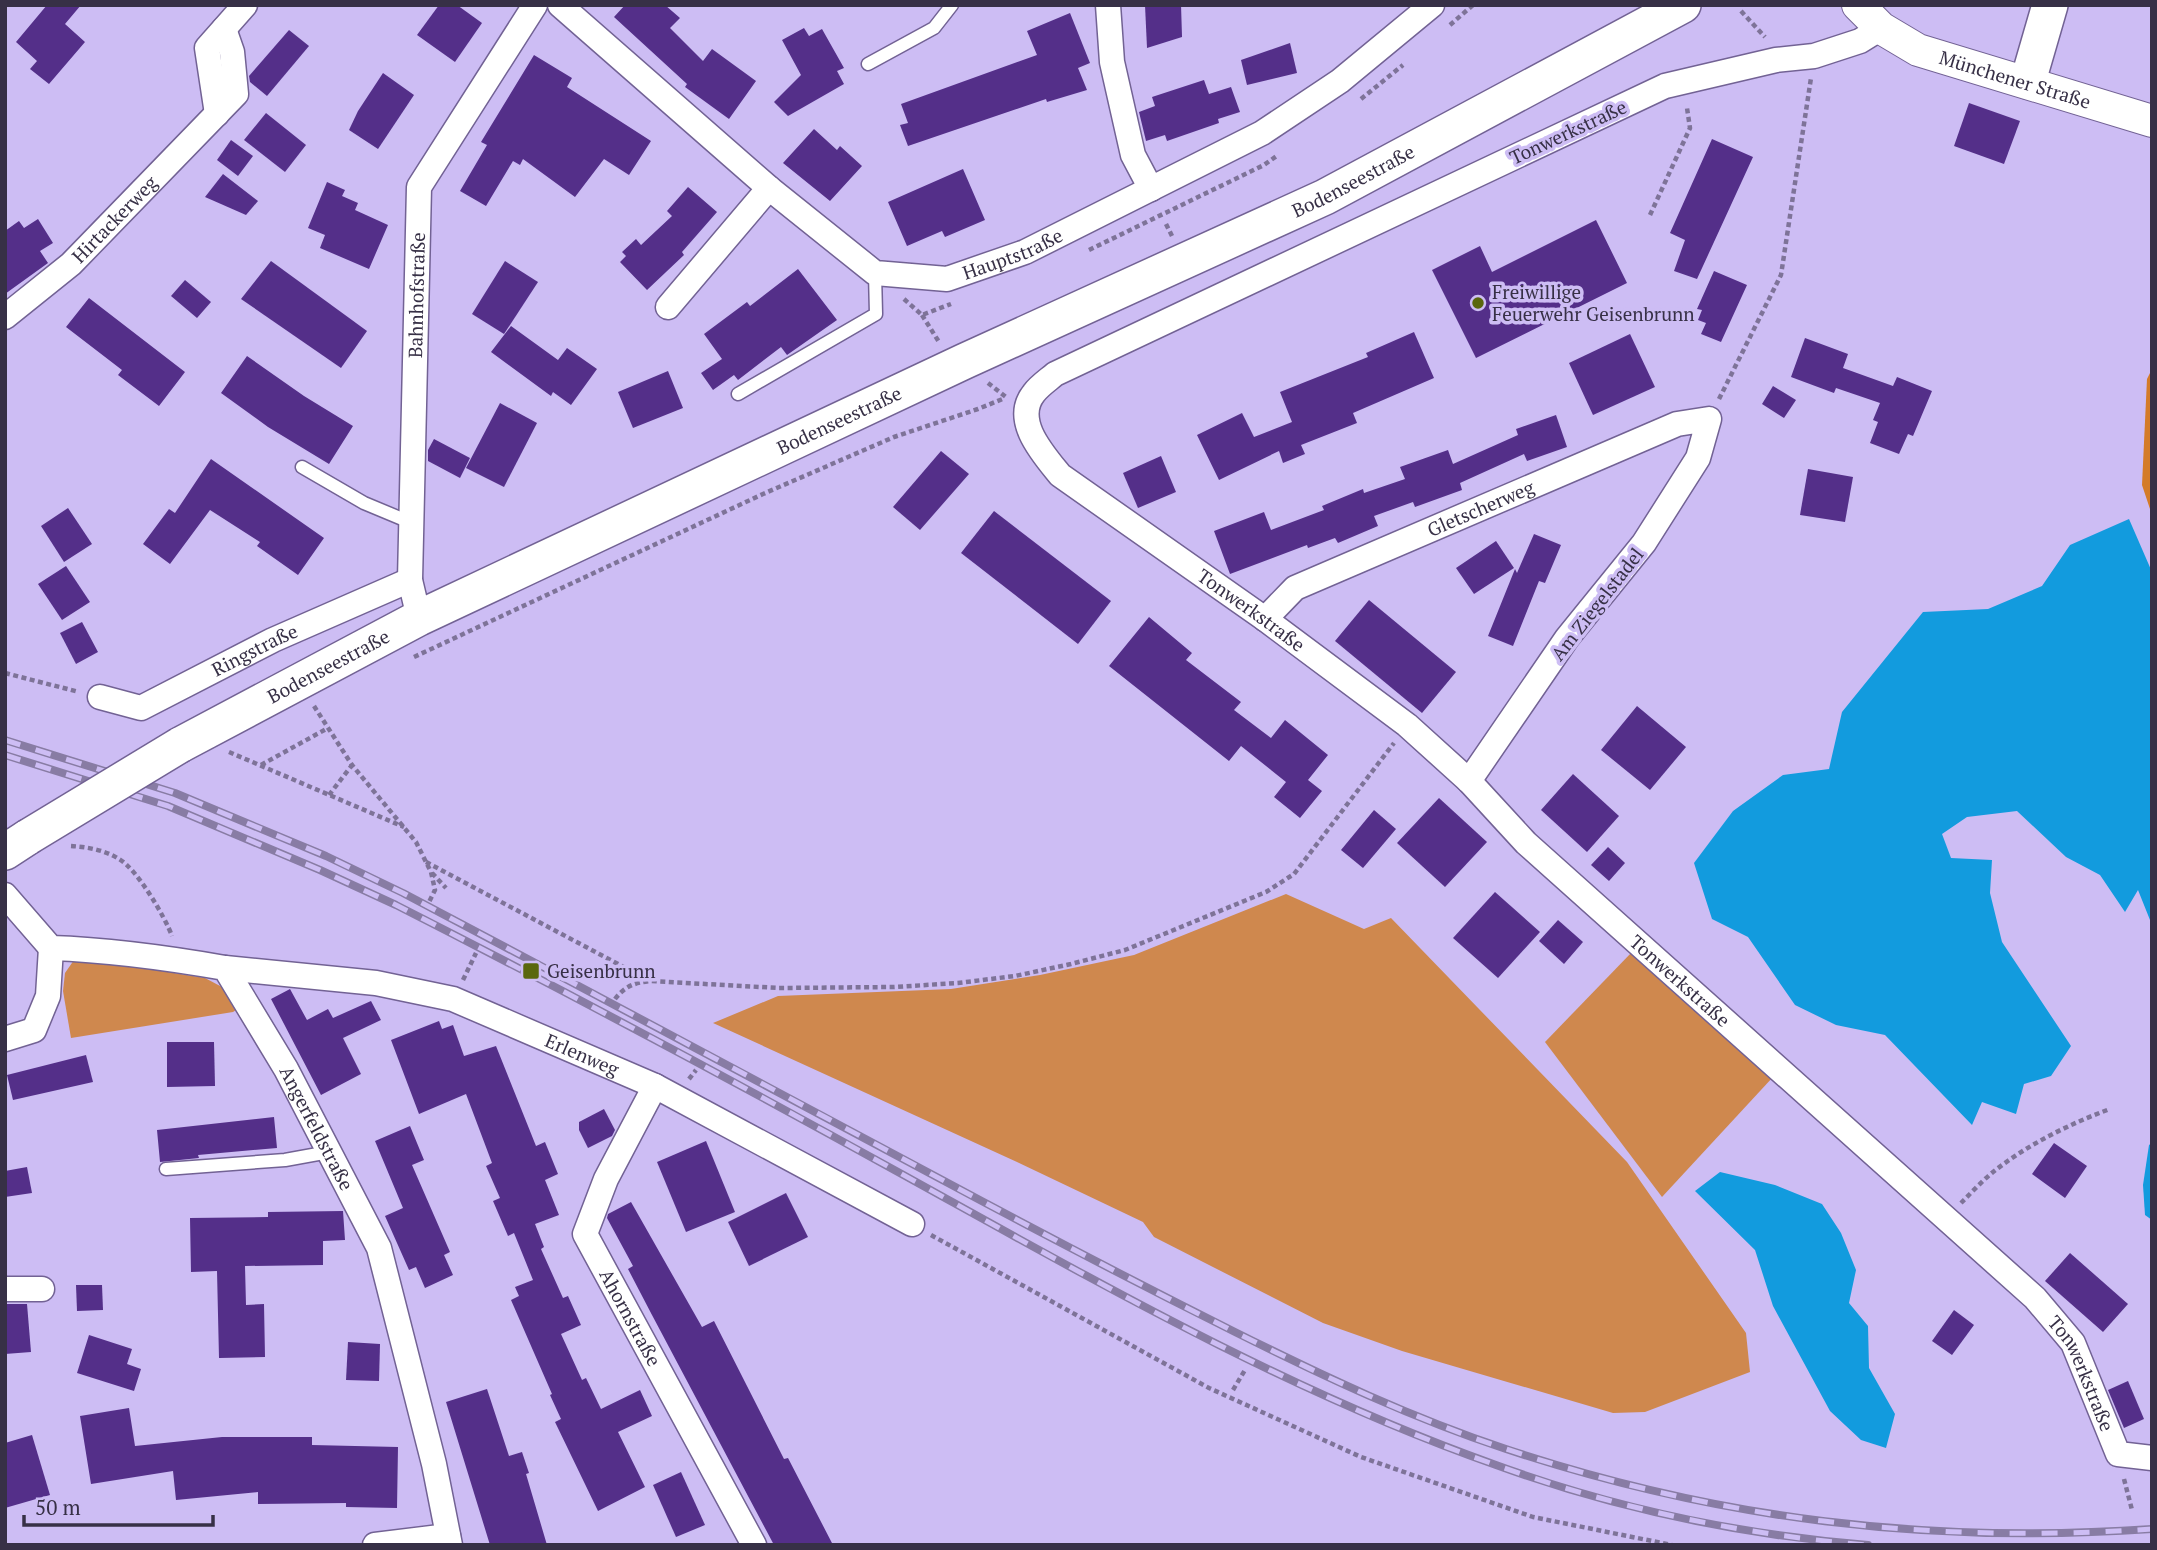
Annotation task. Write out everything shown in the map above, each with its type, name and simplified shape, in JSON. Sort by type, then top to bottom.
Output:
[{"type":"main road","name":"Bodenseestraße","points":[[16,844],[180,744],[419,618],[965,361],[1325,197],[1683,5]]},
{"type":"main road","points":[[2028,82],[2050,5]]},
{"type":"street","name":"Hirtackerweg","points":[[5,317],[71,264],[217,114],[207,48],[245,5]]},
{"type":"street","name":"Bahnhofstraße","points":[[419,618],[410,580],[419,187],[535,5]]},
{"type":"street","points":[[560,5],[769,188],[875,273]]},
{"type":"street","points":[[1108,5],[1112,62],[1133,155],[1151,189]]},
{"type":"street","name":"Hauptstraße","points":[[875,273],[947,279],[1025,252],[1262,133],[1340,81],[1432,5]]},
{"type":"street","points":[[1858,5],[1881,27]]},
{"type":"street","name":"Tonwerkstraße","points":[[1881,27],[1860,41],[1814,56],[1776,60],[1665,86],[1055,374],[1034,393],[1026,406],[1027,420],[1037,446],[1060,475],[1265,620],[1407,726],[1469,781],[1526,843],[2035,1298],[2073,1343],[2119,1454],[2152,1458]]},
{"type":"street","name":"Münchener Straße","points":[[1881,27],[1919,50],[2152,121]]},
{"type":"street","points":[[668,307],[769,188]]},
{"type":"street","name":"Gletscherweg","points":[[1265,620],[1294,588],[1677,424],[1709,419]]},
{"type":"street","name":"Am Ziegelstadel","points":[[1469,781],[1567,638],[1644,544],[1698,458],[1709,419]]},
{"type":"street","name":"Ringstraße","points":[[100,697],[141,708],[273,640],[410,580]]},
{"type":"street","points":[[5,895],[51,948],[126,954],[225,968]]},
{"type":"street","points":[[5,1039],[34,1030],[48,996],[51,948]]},
{"type":"street","name":"Erlenweg","points":[[225,968],[376,983],[453,999],[655,1086],[912,1224]]},
{"type":"street","name":"Angerfeldstraße","points":[[225,968],[286,1069],[379,1248],[434,1464],[449,1540],[375,1545]]},
{"type":"street","name":"Ahornstraße","points":[[655,1086],[606,1179],[585,1234],[754,1545]]},
{"type":"street","points":[[5,1289],[43,1289]]},
{"type":"lane","points":[[868,64],[934,28],[952,5]]},
{"type":"lane","points":[[737,394],[876,314],[875,273]]},
{"type":"lane","points":[[302,467],[364,503],[411,523]]},
{"type":"lane","points":[[166,1169],[285,1160],[329,1152]]},
{"type":"path","points":[[1741,11],[1764,34],[1776,60]]},
{"type":"path","points":[[1709,419],[1781,275],[1814,56]]},
{"type":"path","points":[[1650,215],[1689,128],[1687,108]]},
{"type":"path","points":[[922,315],[944,350]]},
{"type":"path","points":[[408,659],[763,494],[894,437],[1006,398],[1034,393]]},
{"type":"path","points":[[5,673],[100,697]]},
{"type":"path","points":[[314,705],[352,765],[405,827],[426,862],[435,890],[429,902]]},
{"type":"path","points":[[615,999],[623,989],[635,983],[650,981],[727,987],[894,987],[958,983],[1026,974],[1125,950],[1266,892],[1293,874],[1407,726]]},
{"type":"path","points":[[260,765],[328,728]]},
{"type":"path","points":[[234,743],[223,750],[405,827]]},
{"type":"path","points":[[330,795],[352,765]]},
{"type":"path","points":[[63,845],[87,847],[118,858],[129,865],[167,924]]},
{"type":"path","points":[[426,862],[650,981]]},
{"type":"path","points":[[431,872],[446,888]]},
{"type":"path","points":[[471,966],[477,953]]},
{"type":"path","points":[[1946,1218],[1992,1173],[2022,1153],[2081,1120],[2110,1109]]},
{"type":"path","points":[[912,1224],[1209,1388],[1362,1457],[1533,1517],[1672,1545]]},
{"type":"path","points":[[1233,1390],[1245,1370]]},
{"type":"shaded area","points":[[2152,369],[2152,515],[2142,485],[2147,379]]},
{"type":"shaded area","points":[[1286,894],[1364,929],[1391,918],[1627,1162],[1746,1333],[1750,1372],[1645,1412],[1613,1413],[1402,1351],[1323,1323],[1154,1237],[1143,1222],[713,1023],[778,996],[951,989],[1040,975],[1134,955]]},
{"type":"shaded area","points":[[1632,952],[1773,1077],[1662,1197],[1545,1042]]},
{"type":"shaded area","points":[[88,959],[205,978],[222,987],[239,1008],[233,1012],[71,1038],[63,991],[65,973],[74,960]]},
{"type":"water","points":[[2129,519],[2152,572],[2152,925],[2138,890],[2125,912],[2100,875],[2066,857],[2017,811],[1967,817],[1942,834],[1951,858],[1992,860],[1990,893],[2002,942],[2071,1046],[2051,1076],[2024,1084],[2016,1114],[1982,1102],[1972,1125],[1885,1035],[1836,1025],[1795,1005],[1748,937],[1712,919],[1694,863],[1733,811],[1783,775],[1829,769],[1842,712],[1923,612],[1988,609],[2042,586],[2070,545]]},
{"type":"water","points":[[2152,1143],[2152,1220],[2145,1215],[2143,1185],[2149,1145]]},
{"type":"water","points":[[1720,1172],[1775,1185],[1822,1204],[1841,1233],[1856,1270],[1849,1303],[1868,1326],[1869,1368],[1895,1414],[1886,1448],[1861,1440],[1830,1411],[1773,1306],[1755,1250],[1695,1191]]},
{"type":"building","points":[[47,5],[81,5],[65,24],[85,42],[49,84],[30,69],[37,61],[16,42]]},
{"type":"building","points":[[439,5],[457,5],[482,23],[455,62],[417,35]]},
{"type":"building","points":[[625,5],[665,5],[680,18],[670,28],[703,61],[712,49],[756,81],[729,119],[685,87],[687,84],[614,17]]},
{"type":"building","points":[[1145,5],[1181,5],[1182,37],[1147,48]]},
{"type":"building","points":[[1070,13],[1090,63],[1078,68],[1087,90],[1047,102],[1046,99],[908,146],[900,125],[908,123],[901,104],[1037,55],[1027,31]]},
{"type":"building","points":[[804,28],[809,36],[822,29],[844,68],[837,71],[844,84],[788,116],[774,102],[801,75],[782,40]]},
{"type":"building","points":[[289,30],[309,46],[267,96],[250,82],[249,76]]},
{"type":"building","points":[[1290,43],[1297,73],[1247,85],[1241,60]]},
{"type":"building","points":[[534,55],[572,78],[567,87],[651,141],[629,175],[604,159],[575,197],[523,159],[520,165],[513,161],[486,206],[460,191],[487,145],[481,142]]},
{"type":"building","points":[[383,73],[414,95],[378,149],[349,130]]},
{"type":"building","points":[[1204,80],[1209,94],[1231,87],[1240,112],[1218,119],[1219,123],[1167,141],[1165,135],[1146,141],[1139,112],[1155,106],[1152,97]]},
{"type":"building","points":[[1969,103],[2020,121],[2004,164],[1954,146]]},
{"type":"building","points":[[266,113],[306,145],[285,172],[244,140]]},
{"type":"building","points":[[814,129],[837,150],[840,146],[862,166],[830,201],[783,163]]},
{"type":"building","points":[[1712,139],[1753,157],[1697,279],[1674,271],[1685,240],[1670,233]]},
{"type":"building","points":[[231,140],[253,156],[238,176],[217,160]]},
{"type":"building","points":[[963,169],[985,220],[945,237],[942,231],[907,246],[888,202]]},
{"type":"building","points":[[223,174],[258,201],[246,215],[205,197]]},
{"type":"building","points":[[327,182],[345,190],[342,196],[358,203],[355,210],[388,225],[369,269],[320,248],[325,235],[308,228]]},
{"type":"building","points":[[688,187],[717,212],[682,252],[684,255],[647,290],[620,262],[626,256],[622,252],[636,239],[641,245],[672,216],[667,211]]},
{"type":"building","points":[[38,219],[53,243],[40,251],[48,263],[5,294],[5,231],[19,221],[24,228]]},
{"type":"building","points":[[1596,220],[1627,283],[1476,358],[1432,270],[1480,246],[1492,272]]},
{"type":"building","points":[[271,261],[367,331],[341,368],[241,299]]},
{"type":"building","points":[[505,261],[538,282],[504,334],[472,314]]},
{"type":"building","points":[[798,269],[837,320],[787,355],[781,347],[738,380],[734,375],[713,390],[701,373],[722,359],[704,334],[747,302],[750,306]]},
{"type":"building","points":[[1714,271],[1747,285],[1721,342],[1701,334],[1706,323],[1698,320],[1702,310],[1697,309]]},
{"type":"building","points":[[185,280],[211,302],[197,318],[171,296]]},
{"type":"building","points":[[89,298],[185,372],[159,406],[118,375],[122,370],[66,327]]},
{"type":"building","points":[[511,326],[558,360],[567,348],[597,369],[571,405],[553,392],[551,396],[491,352]]},
{"type":"building","points":[[1414,332],[1434,378],[1353,413],[1357,423],[1301,445],[1305,454],[1283,463],[1279,451],[1219,480],[1197,435],[1242,413],[1254,437],[1292,422],[1280,392],[1368,357],[1366,353]]},
{"type":"building","points":[[1630,334],[1655,387],[1593,415],[1569,363]]},
{"type":"building","points":[[1805,338],[1848,354],[1843,368],[1893,386],[1897,377],[1932,391],[1913,436],[1908,434],[1899,454],[1870,443],[1878,422],[1873,420],[1880,403],[1836,388],[1834,393],[1791,377]]},
{"type":"building","points":[[247,356],[353,426],[329,464],[268,427],[221,393]]},
{"type":"building","points":[[668,371],[683,408],[633,428],[618,392]]},
{"type":"building","points":[[1773,386],[1796,400],[1784,418],[1762,404]]},
{"type":"building","points":[[500,403],[537,423],[504,487],[466,468]]},
{"type":"building","points":[[1556,415],[1567,447],[1527,461],[1524,454],[1460,483],[1462,490],[1415,507],[1413,502],[1374,516],[1378,526],[1338,543],[1335,538],[1308,548],[1307,545],[1230,574],[1214,531],[1264,512],[1271,530],[1324,510],[1322,506],[1363,489],[1364,493],[1405,479],[1400,467],[1448,450],[1453,464],[1518,435],[1516,429]]},
{"type":"building","points":[[434,439],[470,458],[460,478],[428,461],[428,450]]},
{"type":"building","points":[[941,451],[969,474],[920,530],[893,507]]},
{"type":"building","points":[[1161,456],[1176,492],[1138,508],[1123,473]]},
{"type":"building","points":[[211,459],[324,538],[298,575],[257,546],[260,542],[210,510],[170,564],[143,544],[169,509],[175,513]]},
{"type":"building","points":[[1808,469],[1853,477],[1845,522],[1800,515]]},
{"type":"building","points":[[68,508],[92,544],[64,562],[41,526]]},
{"type":"building","points":[[994,511],[1111,601],[1078,644],[961,553]]},
{"type":"building","points":[[1534,534],[1561,545],[1545,583],[1539,581],[1513,646],[1488,636],[1515,569],[1517,573]]},
{"type":"building","points":[[1496,541],[1514,568],[1474,594],[1456,568]]},
{"type":"building","points":[[66,566],[90,602],[62,620],[38,584]]},
{"type":"building","points":[[1369,600],[1456,672],[1422,713],[1335,641]]},
{"type":"building","points":[[1149,617],[1192,653],[1186,660],[1241,702],[1234,710],[1271,738],[1285,720],[1328,755],[1308,780],[1322,791],[1300,818],[1274,797],[1286,782],[1241,746],[1229,761],[1109,666]]},
{"type":"building","points":[[82,622],[98,652],[76,664],[60,633]]},
{"type":"building","points":[[1637,706],[1686,747],[1650,790],[1601,750]]},
{"type":"building","points":[[1573,774],[1619,816],[1587,852],[1541,810]]},
{"type":"building","points":[[1439,798],[1487,842],[1445,887],[1397,843]]},
{"type":"building","points":[[1374,810],[1396,829],[1363,868],[1341,850]]},
{"type":"building","points":[[1608,847],[1625,863],[1609,881],[1591,865]]},
{"type":"building","points":[[1495,892],[1540,932],[1498,978],[1453,938]]},
{"type":"building","points":[[1558,920],[1583,942],[1564,964],[1539,941]]},
{"type":"building","points":[[290,989],[307,1020],[328,1009],[333,1018],[371,1001],[381,1020],[343,1038],[361,1074],[321,1095],[271,999]]},
{"type":"building","points":[[439,1021],[442,1029],[453,1025],[464,1056],[496,1046],[536,1146],[545,1142],[558,1174],[545,1180],[559,1215],[535,1224],[544,1247],[541,1249],[563,1298],[568,1296],[581,1325],[561,1334],[582,1380],[586,1378],[601,1409],[640,1390],[652,1416],[618,1432],[645,1487],[598,1511],[555,1422],[561,1419],[550,1395],[552,1394],[511,1300],[519,1296],[515,1287],[533,1280],[514,1233],[508,1236],[493,1201],[500,1198],[486,1166],[492,1163],[466,1094],[419,1114],[391,1040]]},
{"type":"building","points":[[167,1042],[214,1042],[215,1086],[167,1087]]},
{"type":"building","points":[[86,1055],[93,1082],[13,1100],[7,1075]]},
{"type":"building","points":[[604,1109],[615,1130],[612,1136],[588,1148],[579,1130],[579,1122]]},
{"type":"building","points":[[274,1117],[277,1148],[198,1155],[199,1158],[160,1162],[157,1130]]},
{"type":"building","points":[[410,1126],[424,1160],[412,1165],[450,1252],[444,1255],[453,1275],[425,1288],[416,1267],[409,1270],[385,1216],[403,1208],[375,1141]]},
{"type":"building","points":[[706,1141],[735,1212],[686,1232],[657,1162]]},
{"type":"building","points":[[2054,1143],[2087,1166],[2065,1198],[2032,1174]]},
{"type":"building","points":[[27,1167],[32,1193],[5,1197],[5,1171]]},
{"type":"building","points":[[786,1193],[808,1237],[749,1266],[728,1222]]},
{"type":"building","points":[[631,1202],[702,1327],[714,1321],[784,1459],[788,1458],[833,1545],[774,1545],[628,1269],[633,1266],[607,1218],[608,1214]]},
{"type":"building","points":[[343,1211],[345,1240],[323,1241],[323,1265],[245,1266],[246,1305],[264,1304],[265,1357],[219,1358],[217,1271],[191,1272],[190,1218],[268,1217],[268,1212]]},
{"type":"building","points":[[2070,1253],[2128,1304],[2103,1332],[2045,1281]]},
{"type":"building","points":[[76,1285],[102,1285],[103,1310],[77,1311]]},
{"type":"building","points":[[5,1304],[27,1304],[31,1352],[5,1354]]},
{"type":"building","points":[[1954,1310],[1974,1325],[1952,1355],[1932,1341]]},
{"type":"building","points":[[89,1335],[132,1349],[127,1364],[141,1369],[134,1391],[77,1373]]},
{"type":"building","points":[[348,1342],[380,1344],[379,1381],[346,1380]]},
{"type":"building","points":[[2128,1381],[2144,1419],[2124,1428],[2108,1390]]},
{"type":"building","points":[[487,1389],[509,1456],[522,1452],[547,1545],[490,1545],[446,1402]]},
{"type":"building","points":[[129,1408],[135,1446],[222,1437],[312,1437],[312,1445],[398,1447],[397,1508],[346,1507],[346,1503],[258,1504],[258,1492],[176,1500],[173,1471],[91,1484],[80,1416]]},
{"type":"building","points":[[32,1435],[50,1495],[5,1508],[5,1443]]},
{"type":"building","points":[[681,1472],[705,1525],[676,1537],[653,1485]]},
{"type":"railway","points":[[5,740],[175,793],[326,856],[403,893],[1199,1314],[1335,1380],[1471,1437],[1586,1473],[1666,1494],[1825,1521],[1986,1533],[2152,1529]]},
{"type":"railway","points":[[5,755],[168,806],[396,905],[711,1070],[1191,1331],[1341,1403],[1418,1436],[1541,1480],[1633,1507],[1726,1527],[1868,1545]]},
{"type":"place","name":"Freiwillige Feuerwehr Geisenbrunn","points":[[1478,303]]},
{"type":"place","name":"Geisenbrunn","points":[[531,971]]}]
